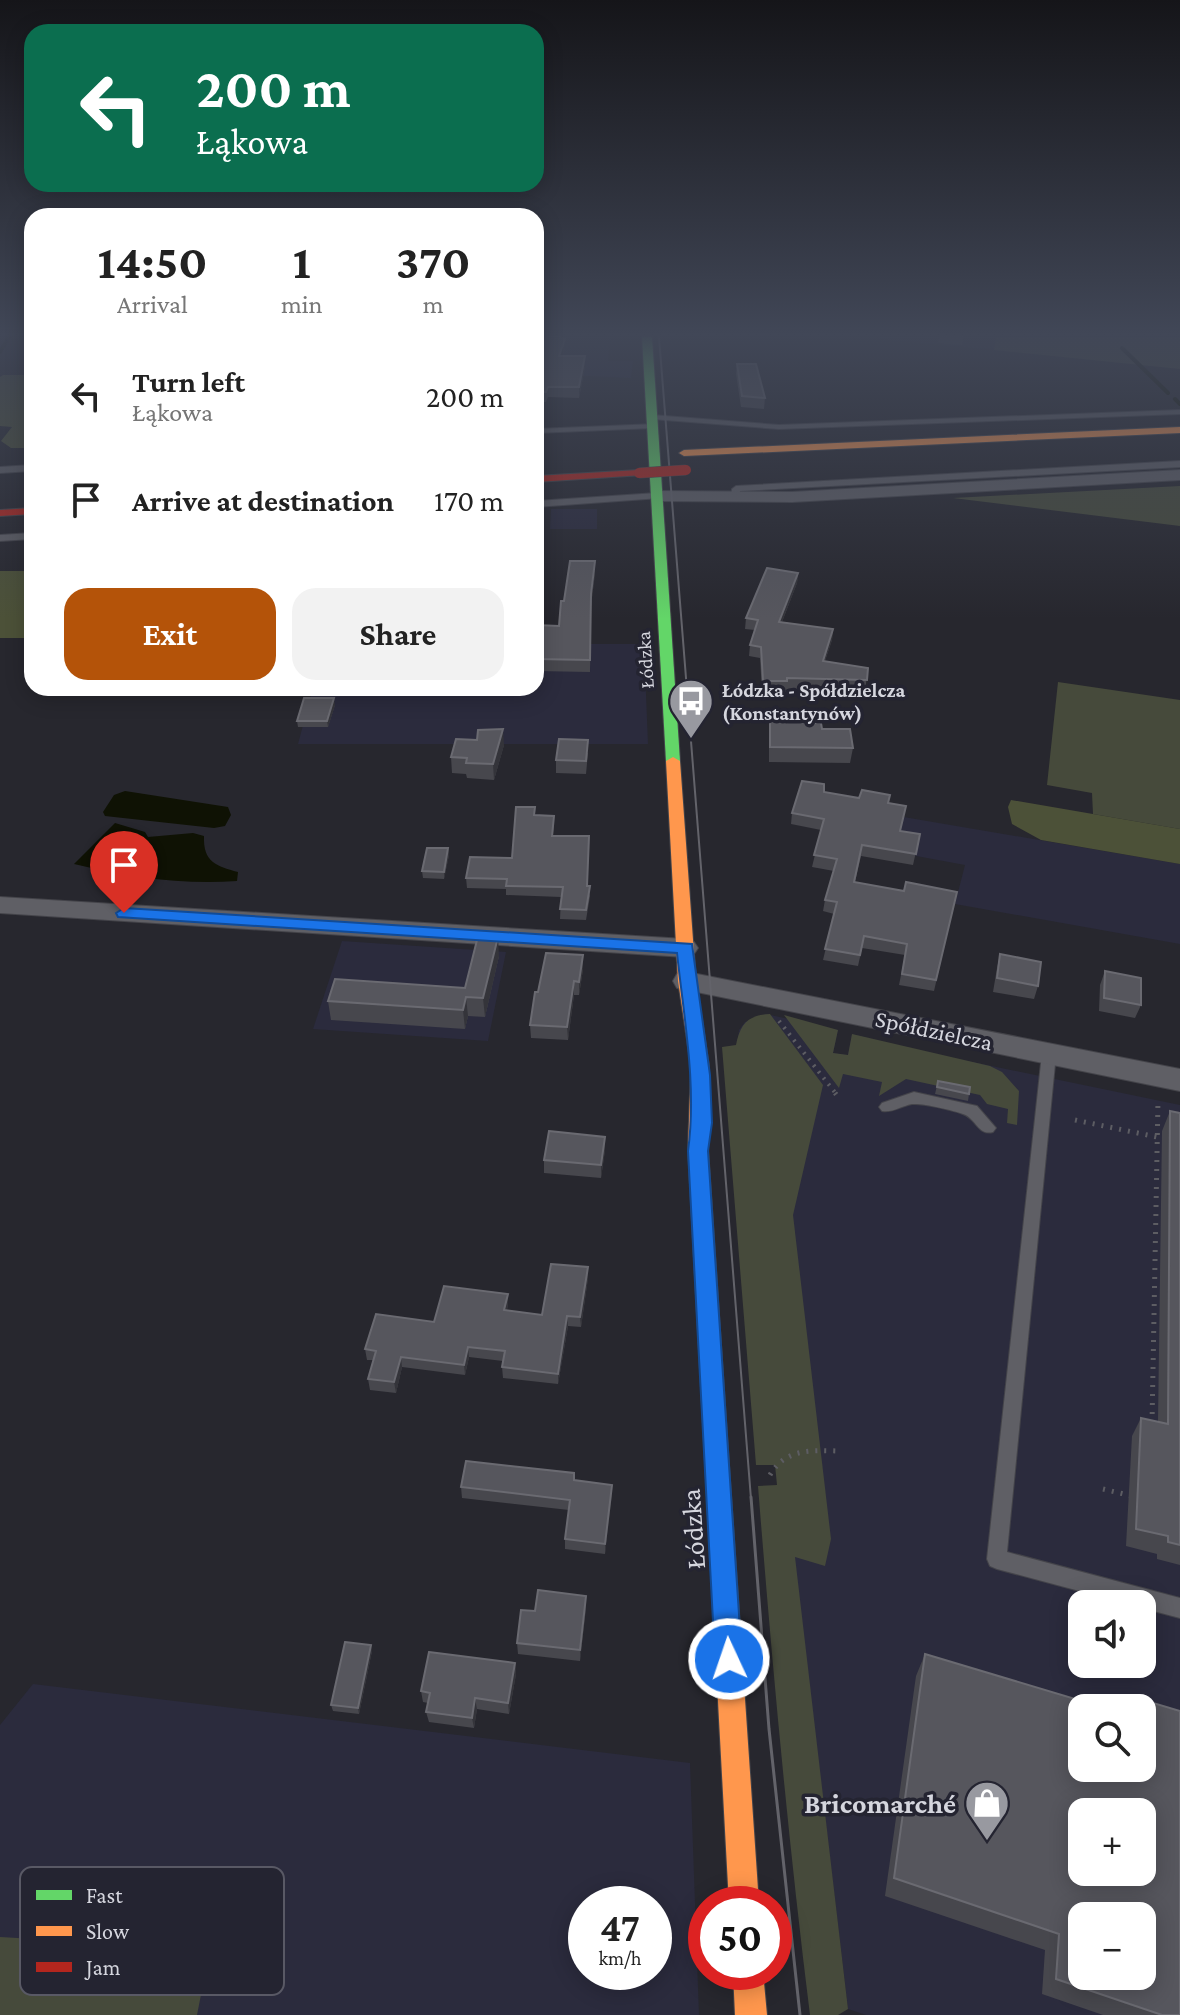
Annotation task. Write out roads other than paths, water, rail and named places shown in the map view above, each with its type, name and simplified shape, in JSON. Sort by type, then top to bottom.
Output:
[{"type":"main road","name":"Łódzka","points":[[653,431],[687,981],[695,1013],[700,1068],[702,1123],[698,1151],[743,1886]]},
{"type":"main road","points":[[685,462],[1164,431]]},
{"type":"main road","points":[[544,461],[639,464],[1180,447]]},
{"type":"main road","points":[[544,478],[639,464]]},
{"type":"main road","points":[[0,494],[24,492]]},
{"type":"main road","points":[[0,513],[24,512]]},
{"type":"main road","name":"Łódzka","points":[[674,1015],[687,981]]},
{"type":"main road","name":"Łódzka","points":[[681,1087],[688,1124],[698,1151]]},
{"type":"main road","points":[[749,1990],[751,2015]]},
{"type":"street","points":[[657,496],[735,497],[1180,475]]},
{"type":"street","points":[[0,905],[685,948]]},
{"type":"street","name":"Spółdzielcza","points":[[687,981],[1049,1054],[1169,1089]]},
{"type":"lane","points":[[544,438],[584,436],[586,431]]},
{"type":"lane","points":[[735,497],[736,489],[1180,464]]},
{"type":"lane","points":[[0,470],[24,468]]},
{"type":"lane","points":[[544,503],[657,496]]},
{"type":"lane","points":[[0,538],[24,536]]},
{"type":"lane","points":[[1049,1054],[997,1559],[1180,1608]]},
{"type":"lane","points":[[887,1107],[908,1097],[977,1112],[988,1128]]},
{"type":"tram line","points":[[666,431],[751,1499]]},
{"type":"tram line","points":[[751,1497],[769,1729],[800,2015]]},
{"type":"place","name":"Łódzka - Spółdzielcza (Konstantynów)","points":[[691,740]]},
{"type":"place","name":"Bricomarché","points":[[987,1842]]}]
